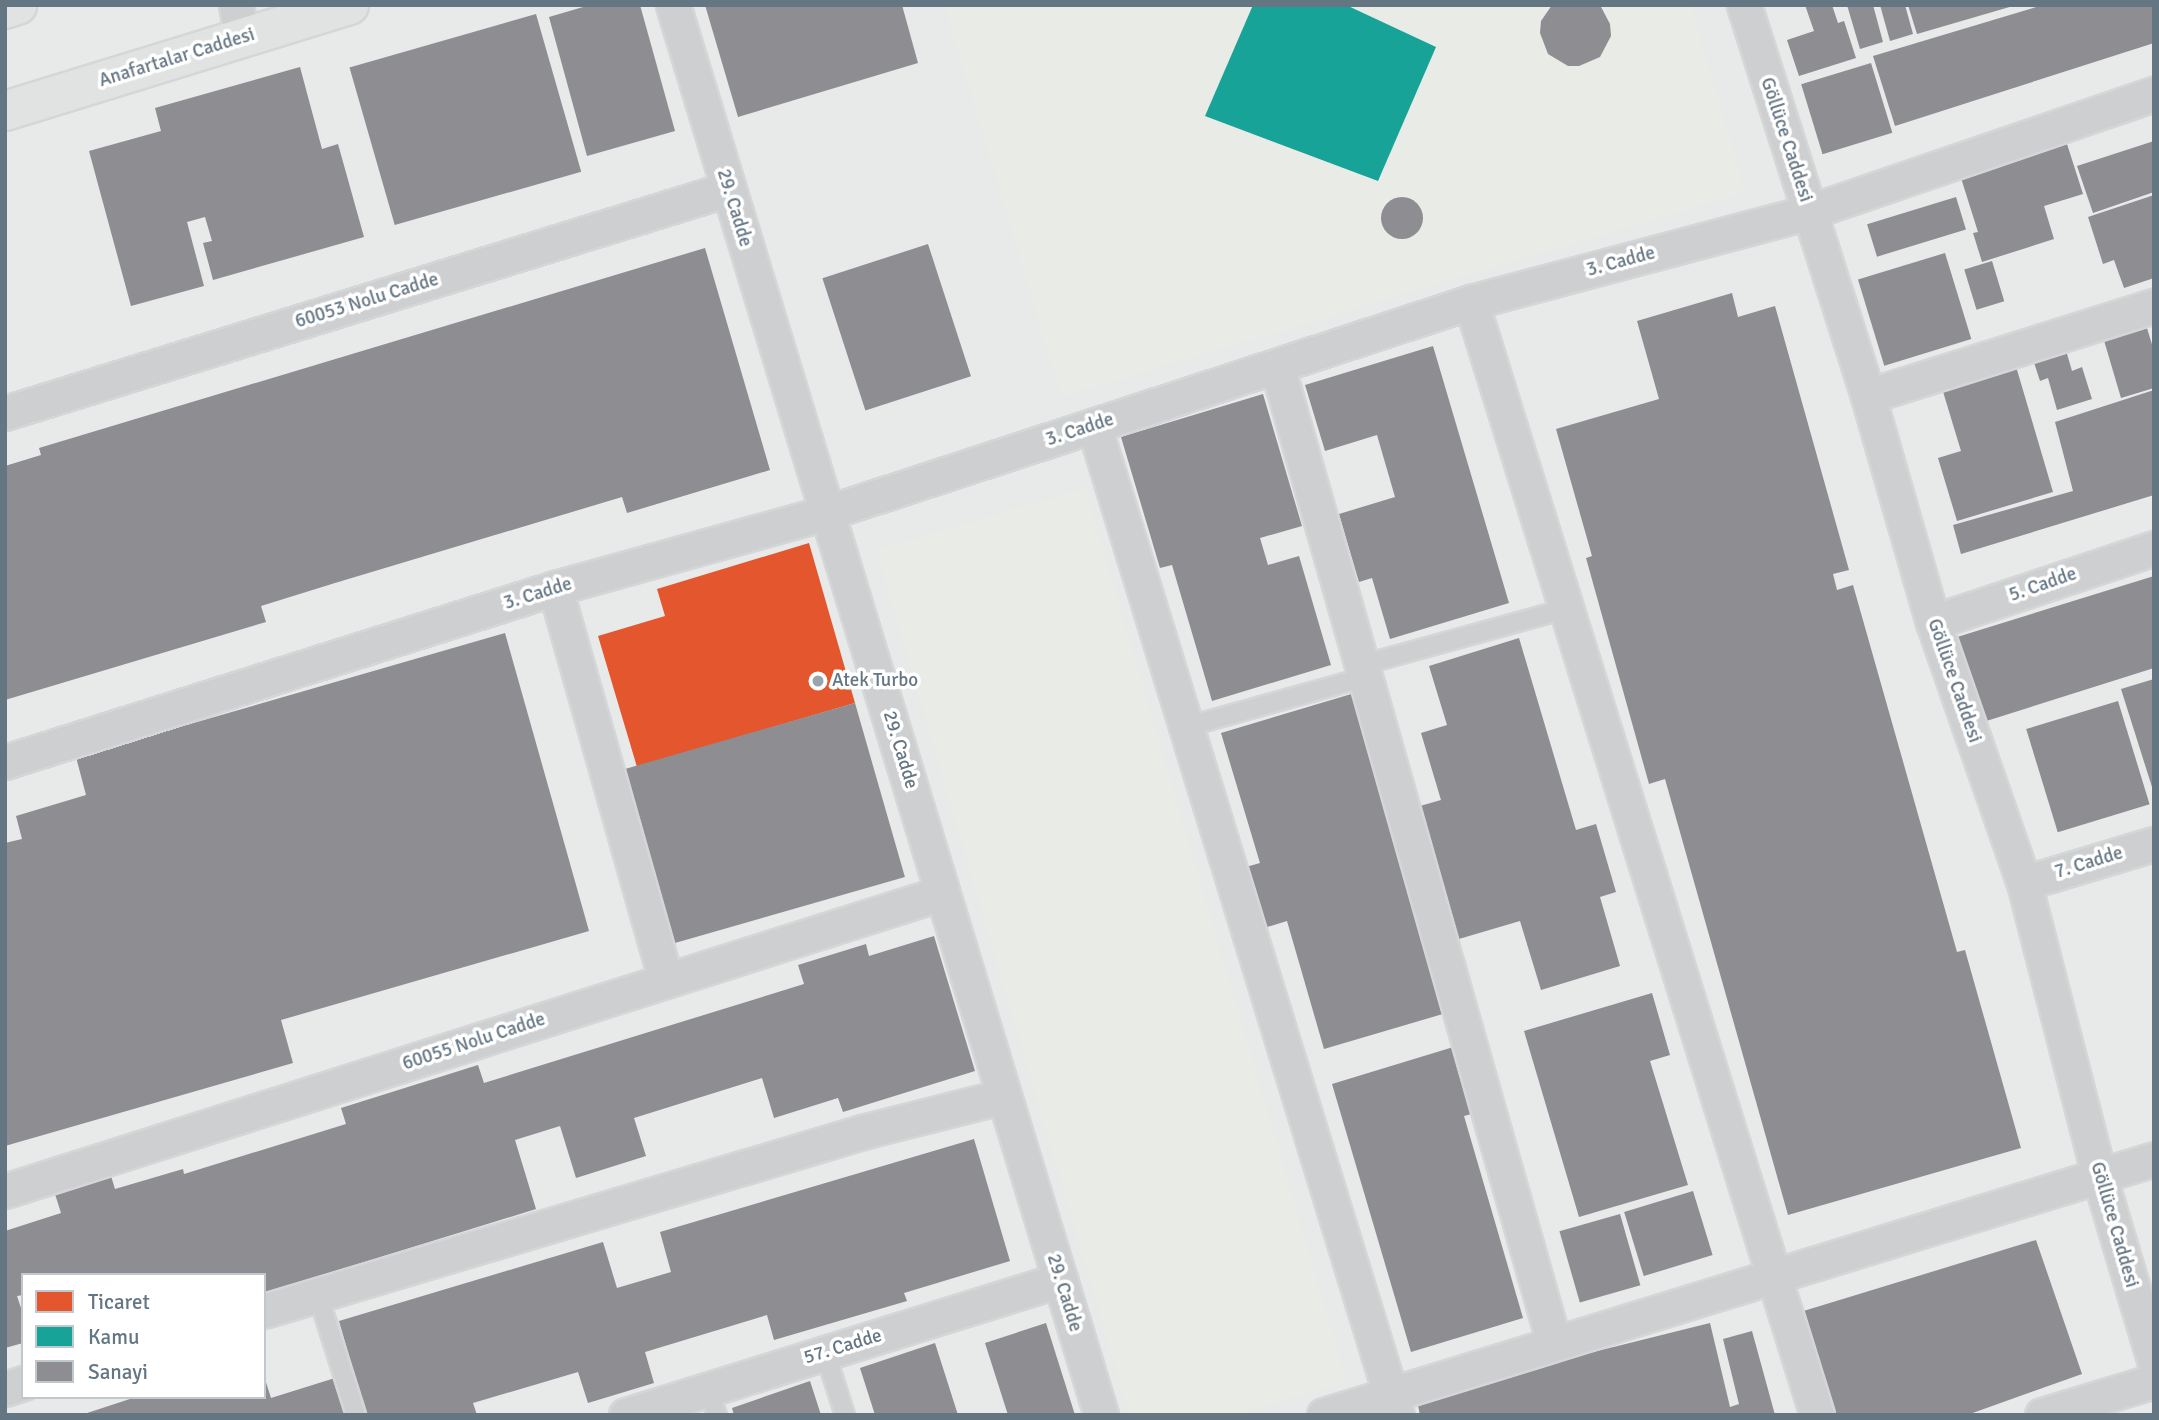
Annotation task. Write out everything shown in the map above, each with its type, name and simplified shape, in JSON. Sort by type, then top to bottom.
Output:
[{"type":"main road","points":[[5,9],[17,5]]},
{"type":"main road","name":"Anafartalar Caddesi","points":[[5,110],[239,22],[349,5]]},
{"type":"street","name":"29. Cadde","points":[[673,5],[1101,1415]]},
{"type":"street","name":"Göllüce Caddesi","points":[[1744,5],[1868,396],[1933,622],[2024,883],[2099,1175],[2154,1360]]},
{"type":"street","name":"3. Cadde","points":[[5,762],[555,588],[829,512],[1471,302],[1810,212],[2154,94]]},
{"type":"street","name":"60053 Nolu Cadde","points":[[5,413],[728,189]]},
{"type":"street","points":[[1471,302],[1771,1275],[1817,1415]]},
{"type":"street","points":[[1868,396],[2154,306]]},
{"type":"street","points":[[1277,366],[1554,1343]]},
{"type":"street","points":[[1094,426],[1393,1404]]},
{"type":"street","name":"5. Cadde","points":[[1933,622],[2154,548]]},
{"type":"street","points":[[555,588],[666,981]]},
{"type":"street","name":"7. Cadde","points":[[2024,883],[2154,844]]},
{"type":"street","name":"60055 Nolu Cadde","points":[[5,1191],[942,893]]},
{"type":"street","points":[[266,1310],[862,1132],[1004,1096]]},
{"type":"street","points":[[1324,1415],[1393,1404],[1554,1343],[2154,1159]]},
{"type":"street","name":"57. Cadde","points":[[626,1415],[713,1402],[825,1353],[1060,1280]]},
{"type":"street","points":[[2042,1415],[2154,1381]]},
{"type":"lane","points":[[1186,726],[1566,609]]},
{"type":"lane","points":[[318,1295],[356,1415]]},
{"type":"lane","points":[[825,1353],[845,1415]]},
{"type":"shaded area","points":[[5,5],[2154,5],[2154,1415],[5,1415]]},
{"type":"shaded area","points":[[944,5],[1691,5],[1746,192],[1061,397]]},
{"type":"shaded area","points":[[1085,488],[1347,1382],[1236,1415],[1129,1415],[876,550]]},
{"type":"building: Ticaret","points":[[809,543],[855,703],[637,767],[598,636],[665,616],[657,589]]},
{"type":"building: Kamu","points":[[1253,5],[1346,5],[1436,47],[1378,181],[1205,116]]},
{"type":"building: Sanayi","points":[[590,5],[640,5],[675,131],[587,156],[549,17]]},
{"type":"building: Sanayi","points":[[705,5],[902,5],[918,63],[738,117]]},
{"type":"building: Sanayi","points":[[1552,5],[1600,5],[1610,24],[1611,36],[1600,57],[1579,66],[1568,66],[1548,54],[1540,33],[1541,21]]},
{"type":"building: Sanayi","points":[[1805,5],[1832,5],[1838,23],[1844,21],[1856,58],[1799,76],[1787,40],[1814,31]]},
{"type":"building: Sanayi","points":[[1847,5],[1873,5],[1883,42],[1860,49]]},
{"type":"building: Sanayi","points":[[1880,5],[1905,5],[1913,34],[1890,41]]},
{"type":"building: Sanayi","points":[[1908,5],[2013,5],[2013,6],[1917,34]]},
{"type":"building: Sanayi","points":[[2043,5],[2154,5],[2154,43],[1895,126],[1873,56]]},
{"type":"building: Sanayi","points":[[536,14],[581,172],[395,225],[350,67]]},
{"type":"building: Sanayi","points":[[1871,63],[1892,133],[1823,154],[1801,84]]},
{"type":"building: Sanayi","points":[[300,67],[322,149],[338,144],[364,237],[213,280],[203,243],[212,241],[205,217],[187,222],[204,286],[131,306],[89,151],[161,131],[155,108]]},
{"type":"building: Sanayi","points":[[2154,141],[2154,192],[2093,213],[2077,166]]},
{"type":"building: Sanayi","points":[[2067,144],[2083,194],[2044,206],[2054,239],[1982,262],[1973,233],[1978,232],[1961,178]]},
{"type":"building: Sanayi","points":[[2154,195],[2154,278],[2124,288],[2114,260],[2103,264],[2088,217]]},
{"type":"building: Sanayi","points":[[1402,197],[1417,203],[1423,218],[1417,233],[1402,239],[1387,233],[1381,218],[1387,203]]},
{"type":"building: Sanayi","points":[[1956,197],[1966,230],[1877,257],[1867,224]]},
{"type":"building: Sanayi","points":[[928,244],[971,376],[865,410],[822,278]]},
{"type":"building: Sanayi","points":[[705,248],[770,470],[627,513],[622,497],[335,583],[261,606],[266,622],[5,700],[5,466],[41,455],[39,448]]},
{"type":"building: Sanayi","points":[[1945,253],[1971,339],[1884,366],[1858,280]]},
{"type":"building: Sanayi","points":[[1992,261],[2004,301],[1977,310],[1964,269]]},
{"type":"building: Sanayi","points":[[1732,293],[1738,317],[1775,306],[1849,570],[1833,574],[1837,590],[1853,585],[1957,952],[1965,950],[2021,1148],[1788,1215],[1665,779],[1649,784],[1586,558],[1592,556],[1556,429],[1659,399],[1637,321]]},
{"type":"building: Sanayi","points":[[2146,325],[2154,351],[2154,388],[2121,398],[2103,337]]},
{"type":"building: Sanayi","points":[[2063,340],[2072,371],[2082,367],[2092,399],[2057,410],[2048,378],[2040,381],[2030,350]]},
{"type":"building: Sanayi","points":[[1433,346],[1509,603],[1390,639],[1372,578],[1359,582],[1339,514],[1395,497],[1377,435],[1325,451],[1305,385]]},
{"type":"building: Sanayi","points":[[2015,363],[2053,492],[1957,521],[1938,458],[1961,451],[1941,385]]},
{"type":"building: Sanayi","points":[[2154,390],[2154,495],[1961,554],[1953,525],[2073,491],[2055,422]]},
{"type":"building: Sanayi","points":[[1263,394],[1302,526],[1260,538],[1268,565],[1299,556],[1331,665],[1212,701],[1172,565],[1160,568],[1121,437]]},
{"type":"building: Sanayi","points":[[2154,576],[2154,668],[1980,723],[1954,638]]},
{"type":"building: Sanayi","points":[[505,633],[589,931],[281,1020],[293,1063],[5,1146],[5,843],[22,839],[16,816],[86,795],[76,757]]},
{"type":"building: Sanayi","points":[[1519,638],[1576,830],[1596,824],[1616,892],[1600,897],[1620,966],[1541,990],[1520,921],[1452,941],[1413,808],[1441,800],[1421,733],[1447,725],[1429,666]]},
{"type":"building: Sanayi","points":[[2154,679],[2154,787],[2152,787],[2121,689]]},
{"type":"building: Sanayi","points":[[1358,692],[1453,1011],[1324,1049],[1287,921],[1264,928],[1246,867],[1260,863],[1221,733]]},
{"type":"building: Sanayi","points":[[2118,701],[2150,804],[2058,832],[2026,729]]},
{"type":"building: Sanayi","points":[[855,703],[905,877],[673,943],[623,769]]},
{"type":"building: Sanayi","points":[[934,936],[975,1071],[843,1112],[838,1098],[774,1118],[762,1078],[634,1118],[646,1156],[576,1178],[560,1126],[515,1140],[536,1209],[266,1292],[266,1273],[21,1273],[21,1295],[17,1296],[21,1308],[21,1344],[5,1348],[5,1231],[61,1213],[55,1194],[111,1176],[115,1189],[183,1169],[184,1174],[346,1124],[341,1108],[478,1065],[484,1083],[804,984],[798,965],[866,944],[869,956]]},
{"type":"building: Sanayi","points":[[1652,993],[1670,1055],[1650,1061],[1688,1185],[1579,1217],[1524,1031]]},
{"type":"building: Sanayi","points":[[1460,1045],[1479,1112],[1464,1116],[1523,1318],[1411,1352],[1332,1084]]},
{"type":"building: Sanayi","points":[[974,1139],[1010,1261],[904,1293],[907,1301],[774,1340],[767,1315],[645,1352],[654,1383],[588,1403],[578,1372],[473,1403],[477,1415],[366,1415],[339,1321],[603,1242],[617,1288],[671,1272],[660,1232]]},
{"type":"building: Sanayi","points":[[1693,1191],[1713,1255],[1644,1276],[1624,1212]]},
{"type":"building: Sanayi","points":[[1620,1214],[1640,1285],[1580,1302],[1559,1231]]},
{"type":"building: Sanayi","points":[[2036,1240],[2082,1374],[1967,1415],[1827,1415],[1797,1313]]},
{"type":"building: Sanayi","points":[[1046,1323],[1075,1415],[1008,1415],[985,1343]]},
{"type":"building: Sanayi","points":[[1710,1323],[1730,1407],[1739,1404],[1723,1339],[1752,1331],[1775,1415],[1420,1415],[1416,1396]]},
{"type":"building: Sanayi","points":[[935,1343],[958,1415],[875,1415],[860,1368]]},
{"type":"building: Sanayi","points":[[335,1378],[345,1415],[81,1415],[130,1399],[266,1399],[266,1382],[271,1398]]},
{"type":"building: Sanayi","points":[[810,1381],[821,1415],[734,1415],[732,1408]]},
{"type":"place","name":"Atek Turbo","points":[[818,681]]}]
